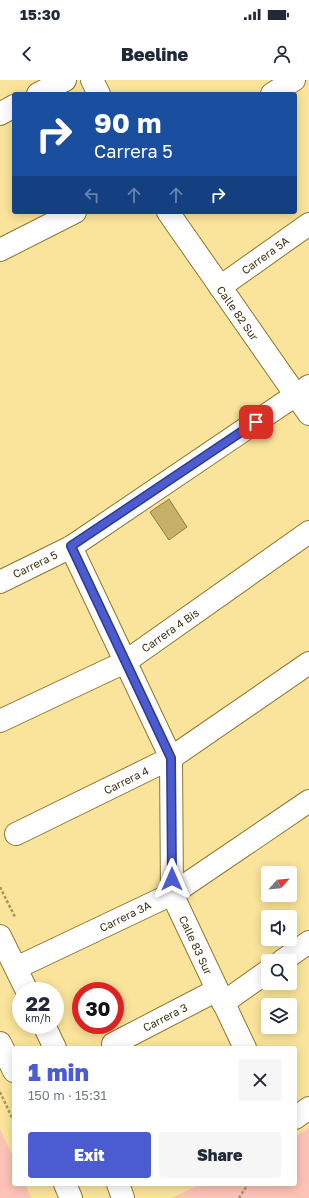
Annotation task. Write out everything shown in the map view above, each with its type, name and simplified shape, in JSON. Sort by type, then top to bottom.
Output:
[{"type":"main road","points":[[42,92],[65,80]]},
{"type":"main road","points":[[92,80],[98,92]]},
{"type":"main road","points":[[275,92],[294,80]]},
{"type":"main road","points":[[0,114],[12,107]]},
{"type":"main road","points":[[0,250],[70,214]]},
{"type":"main road","name":"Calle 82 Sur","points":[[169,214],[220,287],[302,390],[309,414]]},
{"type":"main road","name":"Carrera 5A","points":[[220,287],[309,224]]},
{"type":"main road","name":"Carrera 5","points":[[0,582],[71,546],[302,390]]},
{"type":"main road","name":"Carrera 4 Bis","points":[[0,721],[125,662],[309,532]]},
{"type":"main road","name":"Calle 83 Sur","points":[[71,546],[171,758],[172,894],[244,1046]]},
{"type":"main road","name":"Carrera 4","points":[[16,834],[171,758],[309,663]]},
{"type":"main road","name":"Carrera 3A","points":[[16,968],[172,894],[309,801]]},
{"type":"main road","points":[[0,936],[23,982]]},
{"type":"main road","points":[[292,954],[309,942]]},
{"type":"main road","name":"Carrera 3","points":[[113,1044],[220,996],[261,975]]},
{"type":"main road","points":[[48,1034],[54,1046]]},
{"type":"main road","points":[[0,1043],[12,1067]]},
{"type":"main road","points":[[297,1117],[309,1108]]},
{"type":"main road","points":[[66,1186],[71,1198]]},
{"type":"main road","points":[[119,1186],[123,1198]]},
{"type":"path","points":[[0,1092],[12,1118]]},
{"type":"path","points":[[239,1198],[247,1186]]},
{"type":"shaded area","points":[[309,1128],[309,1198],[172,1198],[197,1186],[297,1186],[297,1136]]},
{"type":"shaded area","points":[[0,1129],[12,1155],[12,1186],[26,1186],[32,1198],[0,1198]]},
{"type":"building","points":[[169,499],[187,527],[169,540],[150,512]]},
{"type":"route","points":[[172,879],[171,758],[71,546],[256,422]]}]
